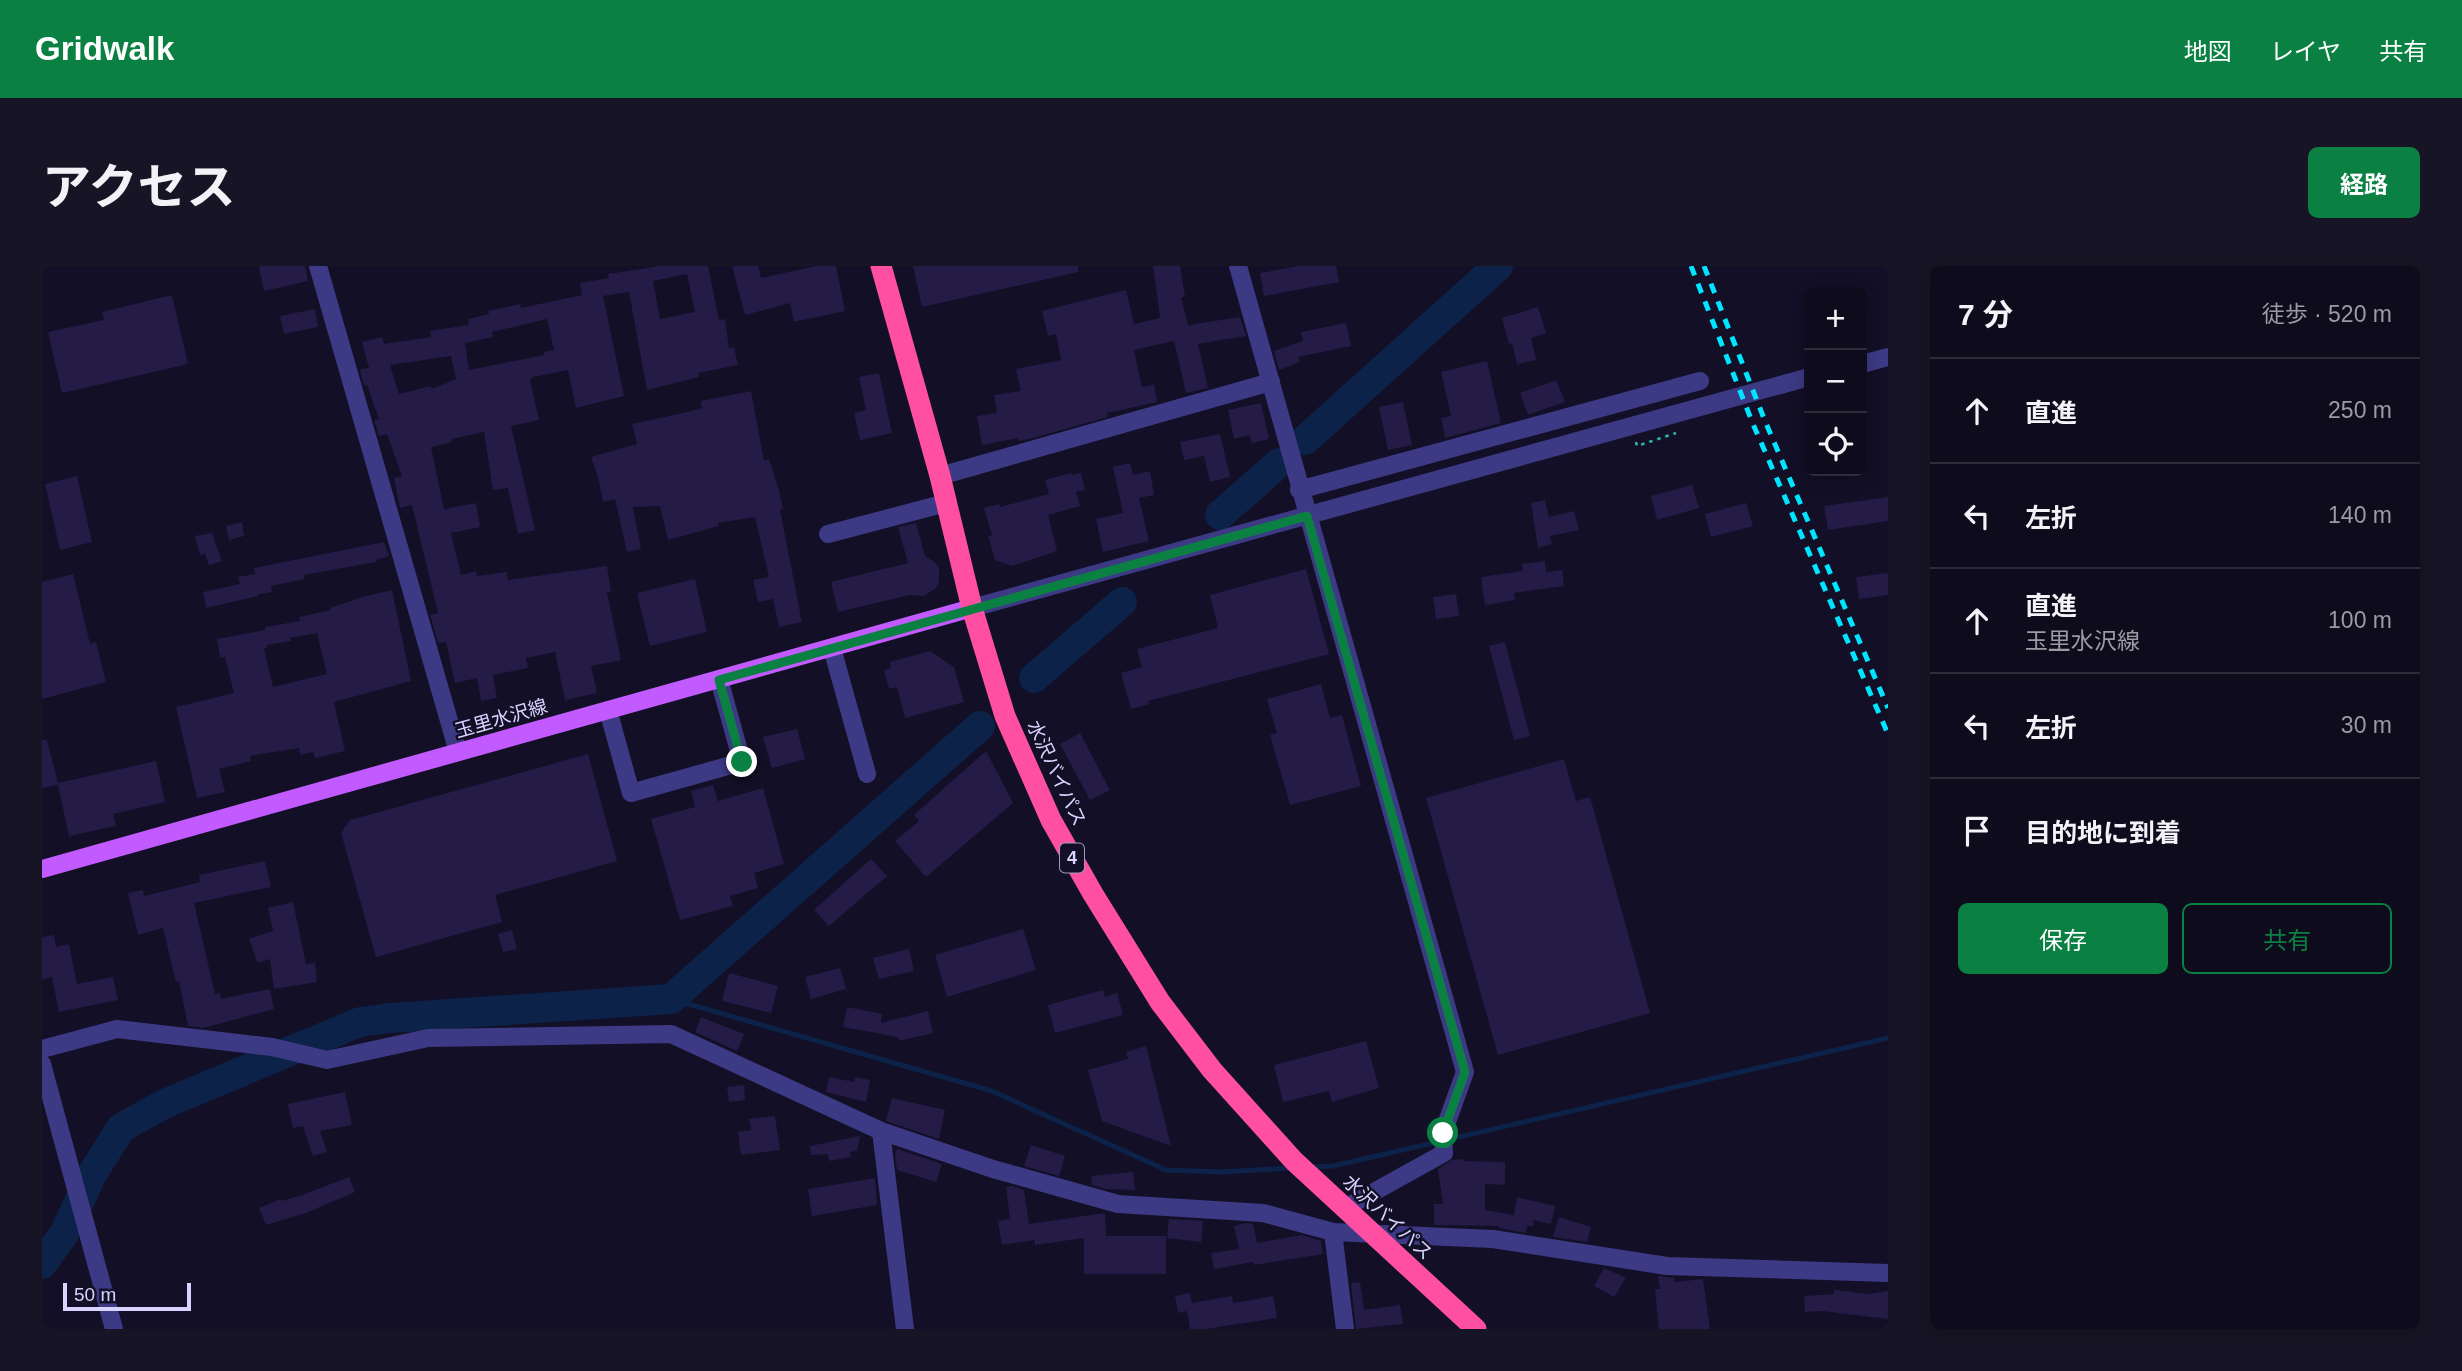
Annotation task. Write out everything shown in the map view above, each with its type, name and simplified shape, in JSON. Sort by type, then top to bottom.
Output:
[{"type":"highway","name":"水沢バイパス","points":[[881,266],[940,476],[972,608],[1005,716],[1051,820],[1160,1003],[1212,1070],[1294,1161],[1476,1329]]},
{"type":"main road","name":"玉里水沢線","points":[[42,869],[972,608]]},
{"type":"street","points":[[318,266],[458,752]]},
{"type":"street","points":[[1238,266],[1465,1072],[1443,1133],[1444,1153],[1345,1208]]},
{"type":"street","points":[[1867,363],[1888,357]]},
{"type":"street","points":[[972,608],[1804,378]]},
{"type":"street","points":[[1300,490],[1700,381]]},
{"type":"street","points":[[940,476],[1270,382]]},
{"type":"street","points":[[828,534],[946,503]]},
{"type":"street","points":[[832,648],[867,775]]},
{"type":"street","points":[[608,710],[631,793],[742,762],[719,680]]},
{"type":"street","points":[[42,1049],[117,1029],[272,1047],[327,1060],[428,1038],[671,1034],[881,1131],[993,1169],[1118,1204],[1263,1213],[1333,1232],[1493,1239],[1667,1266],[1888,1273]]},
{"type":"street","points":[[42,1064],[114,1329]]},
{"type":"street","points":[[881,1131],[905,1329]]},
{"type":"street","points":[[1333,1232],[1345,1329]]},
{"type":"building","points":[[259,266],[305,266],[308,281],[264,291]]},
{"type":"building","points":[[660,266],[708,266],[719,320],[725,319],[729,348],[734,347],[738,365],[698,373],[699,377],[647,390],[629,292],[603,296],[624,396],[576,408],[568,370],[533,377],[530,380],[539,420],[511,426],[535,530],[518,534],[508,488],[493,490],[484,432],[451,439],[452,442],[431,447],[444,509],[476,503],[480,527],[451,533],[461,575],[476,571],[477,576],[507,572],[508,580],[607,566],[611,592],[607,592],[621,660],[591,666],[597,693],[565,700],[555,652],[526,658],[528,668],[493,675],[497,698],[481,701],[477,678],[455,683],[446,642],[438,643],[430,615],[438,613],[412,505],[400,508],[394,478],[402,476],[387,434],[379,436],[374,420],[379,419],[361,375],[360,369],[369,368],[362,342],[382,337],[384,344],[431,337],[430,331],[469,325],[468,319],[489,314],[488,311],[520,304],[521,308],[582,295],[580,283],[609,278],[608,274]],"holes":[[[687,274],[695,312],[660,319],[653,281]],[[547,319],[554,350],[544,352],[544,355],[469,370],[465,343],[493,337],[492,332]],[[451,356],[456,379],[432,389],[431,386],[399,394],[390,365]]]},
{"type":"building","points":[[732,266],[758,266],[761,278],[816,266],[836,266],[845,311],[794,322],[790,303],[745,315]]},
{"type":"building","points":[[913,266],[1078,266],[1078,272],[922,307]]},
{"type":"building","points":[[1153,266],[1180,266],[1185,297],[1181,297],[1188,325],[1240,317],[1246,336],[1198,344],[1208,388],[1186,393],[1174,341],[1134,350],[1142,387],[1154,385],[1157,402],[1107,413],[1108,417],[1033,438],[982,445],[977,416],[997,413],[994,395],[1021,391],[1016,369],[1061,360],[1056,334],[1048,336],[1042,311],[1126,290],[1134,324],[1160,318]]},
{"type":"building","points":[[1298,266],[1336,266],[1339,282],[1264,296],[1260,273]]},
{"type":"building","points":[[172,295],[188,364],[62,393],[48,332],[104,320],[102,312]]},
{"type":"building","points":[[1538,307],[1546,333],[1531,338],[1536,360],[1517,364],[1502,318]]},
{"type":"building","points":[[315,309],[318,327],[284,334],[280,316]]},
{"type":"building","points":[[1346,323],[1351,346],[1298,357],[1300,362],[1279,370],[1274,351],[1303,341],[1301,332]]},
{"type":"building","points":[[1487,361],[1501,423],[1445,438],[1441,418],[1451,416],[1441,372]]},
{"type":"building","points":[[879,373],[892,433],[860,440],[854,413],[866,410],[859,377]]},
{"type":"building","points":[[1556,380],[1565,402],[1528,415],[1520,393]]},
{"type":"building","points":[[751,391],[764,461],[769,459],[779,490],[783,509],[780,510],[802,622],[779,627],[773,599],[758,602],[753,580],[769,577],[755,517],[718,523],[719,526],[668,540],[660,506],[633,507],[641,549],[627,552],[615,499],[603,502],[591,457],[637,444],[632,424],[702,408],[701,401]]},
{"type":"building","points":[[1403,402],[1412,445],[1388,450],[1379,407]]},
{"type":"building","points":[[1261,403],[1269,439],[1252,443],[1250,435],[1234,439],[1228,410]]},
{"type":"building","points":[[1220,434],[1230,477],[1210,482],[1204,456],[1184,460],[1180,442]]},
{"type":"building","points":[[1130,463],[1133,475],[1150,471],[1154,495],[1139,498],[1149,541],[1103,552],[1096,519],[1123,513],[1113,467]]},
{"type":"building","points":[[1081,473],[1085,490],[1076,492],[1080,506],[1048,515],[1057,551],[1012,566],[995,560],[988,536],[992,535],[984,508],[999,504],[1000,507],[1049,494],[1045,480]]},
{"type":"building","points":[[77,476],[92,542],[60,550],[45,484]]},
{"type":"building","points":[[1692,485],[1699,508],[1657,520],[1651,496]]},
{"type":"building","points":[[1888,497],[1888,521],[1828,530],[1824,506]]},
{"type":"building","points":[[1545,500],[1549,517],[1574,511],[1579,530],[1550,536],[1552,544],[1538,548],[1531,503]]},
{"type":"building","points":[[1746,503],[1753,526],[1711,537],[1705,514]]},
{"type":"building","points":[[242,522],[244,536],[229,540],[226,526]]},
{"type":"building","points":[[916,523],[925,556],[939,568],[936,588],[924,596],[910,595],[838,612],[831,582],[908,563],[898,527]]},
{"type":"building","points":[[212,533],[222,561],[209,565],[205,554],[200,555],[195,536]]},
{"type":"building","points":[[384,542],[389,556],[376,562],[304,575],[304,579],[271,586],[272,592],[206,608],[203,592],[240,584],[238,577],[255,574],[254,568]]},
{"type":"building","points":[[1545,561],[1546,572],[1562,570],[1564,586],[1514,593],[1515,600],[1485,605],[1481,577],[1523,571],[1522,564]]},
{"type":"building","points":[[1306,569],[1329,654],[1148,701],[1149,704],[1131,709],[1121,673],[1142,667],[1137,649],[1218,628],[1210,595]]},
{"type":"building","points":[[1888,573],[1888,595],[1859,599],[1856,577]]},
{"type":"building","points":[[73,574],[90,644],[96,642],[106,682],[42,699],[42,582]]},
{"type":"building","points":[[695,579],[707,632],[650,646],[637,593]]},
{"type":"building","points":[[392,590],[411,681],[334,702],[345,751],[315,758],[313,752],[300,755],[299,748],[250,756],[251,761],[219,769],[225,792],[197,798],[176,707],[234,693],[225,657],[220,658],[217,639],[300,621],[299,617],[331,610],[330,608]],"holes":[[[317,633],[327,674],[273,687],[264,648],[267,648],[267,645],[291,641],[290,638]]]},
{"type":"building","points":[[1456,594],[1459,616],[1436,619],[1433,597]]},
{"type":"building","points":[[1505,642],[1530,736],[1514,740],[1489,646]]},
{"type":"building","points":[[930,651],[954,667],[964,702],[905,718],[897,687],[889,689],[884,670],[891,668],[890,662]]},
{"type":"building","points":[[1321,684],[1330,718],[1342,715],[1361,786],[1290,805],[1270,735],[1277,733],[1267,699]]},
{"type":"building","points":[[797,729],[805,759],[772,768],[763,737]]},
{"type":"building","points":[[1080,733],[1110,790],[1090,800],[1060,744]]},
{"type":"building","points":[[42,740],[47,740],[58,783],[156,761],[165,802],[113,814],[116,826],[69,836],[58,785],[42,788]]},
{"type":"building","points":[[986,751],[1013,803],[926,877],[895,841],[919,821],[914,815]]},
{"type":"building","points":[[588,754],[617,861],[495,895],[502,922],[376,957],[341,833],[350,820]]},
{"type":"building","points":[[1564,759],[1576,801],[1590,797],[1650,1013],[1498,1055],[1426,798]]},
{"type":"building","points":[[713,785],[718,801],[763,788],[784,864],[754,873],[758,888],[730,896],[733,906],[680,920],[651,819],[695,807],[691,791]]},
{"type":"building","points":[[871,859],[887,876],[829,926],[814,910]]},
{"type":"building","points":[[265,861],[271,887],[194,903],[215,994],[220,993],[221,999],[270,989],[274,1009],[203,1028],[188,1026],[179,981],[176,982],[163,928],[138,935],[128,893],[143,890],[144,896],[200,882],[199,875]]},
{"type":"building","points":[[293,902],[306,964],[315,963],[317,982],[274,989],[270,959],[258,963],[249,939],[273,931],[268,908]]},
{"type":"building","points":[[1023,929],[1036,970],[947,997],[935,955]]},
{"type":"building","points":[[512,930],[517,949],[503,952],[498,934]]},
{"type":"building","points":[[54,935],[56,947],[69,944],[77,984],[113,977],[118,1000],[59,1012],[52,977],[42,980],[42,937]]},
{"type":"building","points":[[909,949],[914,971],[879,979],[873,958]]},
{"type":"building","points":[[840,968],[846,989],[811,999],[805,977]]},
{"type":"building","points":[[729,973],[778,986],[771,1013],[722,1001]]},
{"type":"building","points":[[1103,990],[1105,997],[1117,993],[1123,1015],[1055,1033],[1048,1005]]},
{"type":"building","points":[[847,1007],[882,1014],[881,1023],[928,1011],[933,1033],[899,1041],[898,1037],[843,1027]]},
{"type":"building","points":[[701,1017],[744,1034],[737,1051],[695,1032]]},
{"type":"building","points":[[1366,1041],[1379,1088],[1332,1102],[1329,1091],[1283,1102],[1274,1065]]},
{"type":"building","points":[[1146,1046],[1171,1146],[1102,1121],[1088,1070],[1128,1059],[1126,1052]]},
{"type":"building","points":[[829,1077],[854,1082],[855,1077],[870,1080],[866,1102],[826,1092]]},
{"type":"building","points":[[744,1085],[745,1100],[729,1102],[727,1087]]},
{"type":"building","points":[[345,1092],[352,1125],[320,1131],[327,1152],[313,1156],[303,1126],[293,1128],[288,1104]]},
{"type":"building","points":[[892,1098],[945,1110],[939,1139],[886,1121]]},
{"type":"building","points":[[775,1116],[780,1150],[741,1155],[738,1132],[751,1130],[749,1119]]},
{"type":"building","points":[[860,1136],[857,1151],[850,1152],[851,1157],[829,1161],[828,1154],[811,1155],[810,1146]]},
{"type":"building","points":[[1031,1145],[1065,1156],[1059,1176],[1024,1166]]},
{"type":"building","points":[[897,1149],[942,1164],[936,1182],[897,1170]]},
{"type":"building","points":[[1452,1160],[1505,1162],[1505,1185],[1485,1184],[1485,1210],[1514,1215],[1517,1197],[1555,1206],[1551,1224],[1533,1220],[1533,1226],[1527,1226],[1526,1233],[1499,1226],[1434,1225],[1434,1204],[1443,1204],[1438,1169]]},
{"type":"building","points":[[1133,1172],[1135,1190],[1106,1189],[1092,1185],[1091,1176]]},
{"type":"building","points":[[349,1177],[355,1192],[306,1213],[266,1225],[259,1208]]},
{"type":"building","points":[[875,1178],[877,1205],[812,1216],[808,1189]]},
{"type":"building","points":[[1006,1187],[1024,1190],[1029,1224],[1105,1213],[1106,1236],[1166,1236],[1166,1274],[1084,1274],[1084,1238],[1035,1245],[1035,1240],[1002,1245],[998,1221],[1010,1219]]},
{"type":"building","points":[[1559,1217],[1591,1227],[1587,1242],[1553,1237]]},
{"type":"building","points":[[1169,1219],[1203,1221],[1201,1242],[1167,1238]]},
{"type":"building","points":[[1253,1224],[1257,1243],[1302,1235],[1321,1241],[1323,1254],[1214,1269],[1211,1253],[1239,1249],[1234,1226]]},
{"type":"building","points":[[1604,1268],[1626,1278],[1614,1297],[1594,1286]]},
{"type":"building","points":[[1658,1276],[1674,1278],[1675,1282],[1703,1279],[1710,1329],[1659,1329],[1655,1289],[1660,1289]]},
{"type":"building","points":[[1360,1282],[1364,1310],[1400,1305],[1403,1324],[1356,1329],[1351,1283]]},
{"type":"building","points":[[1834,1290],[1869,1294],[1888,1291],[1888,1319],[1822,1311],[1805,1312],[1804,1296],[1834,1294]]},
{"type":"building","points":[[1190,1293],[1192,1303],[1232,1296],[1233,1303],[1273,1296],[1277,1318],[1190,1329],[1187,1311],[1178,1313],[1175,1296]]},
{"type":"waterway","points":[[1305,440],[1498,266]]},
{"type":"waterway","points":[[1220,515],[1279,463]]},
{"type":"waterway","points":[[1034,678],[1122,602]]},
{"type":"waterway","points":[[42,1264],[65,1232],[92,1174],[121,1128],[164,1104],[360,1022],[671,999],[980,726]]},
{"type":"waterway","points":[[671,999],[992,1091],[1166,1170],[1222,1172],[1290,1168]]},
{"type":"waterway","points":[[1311,1167],[1333,1166],[1888,1038]]},
{"type":"railway","points":[[1691,266],[1753,424],[1888,734]]},
{"type":"railway","points":[[1704,266],[1765,421],[1888,708]]},
{"type":"route","points":[[742,762],[719,680],[1307,516],[1465,1072],[1443,1133]]}]
